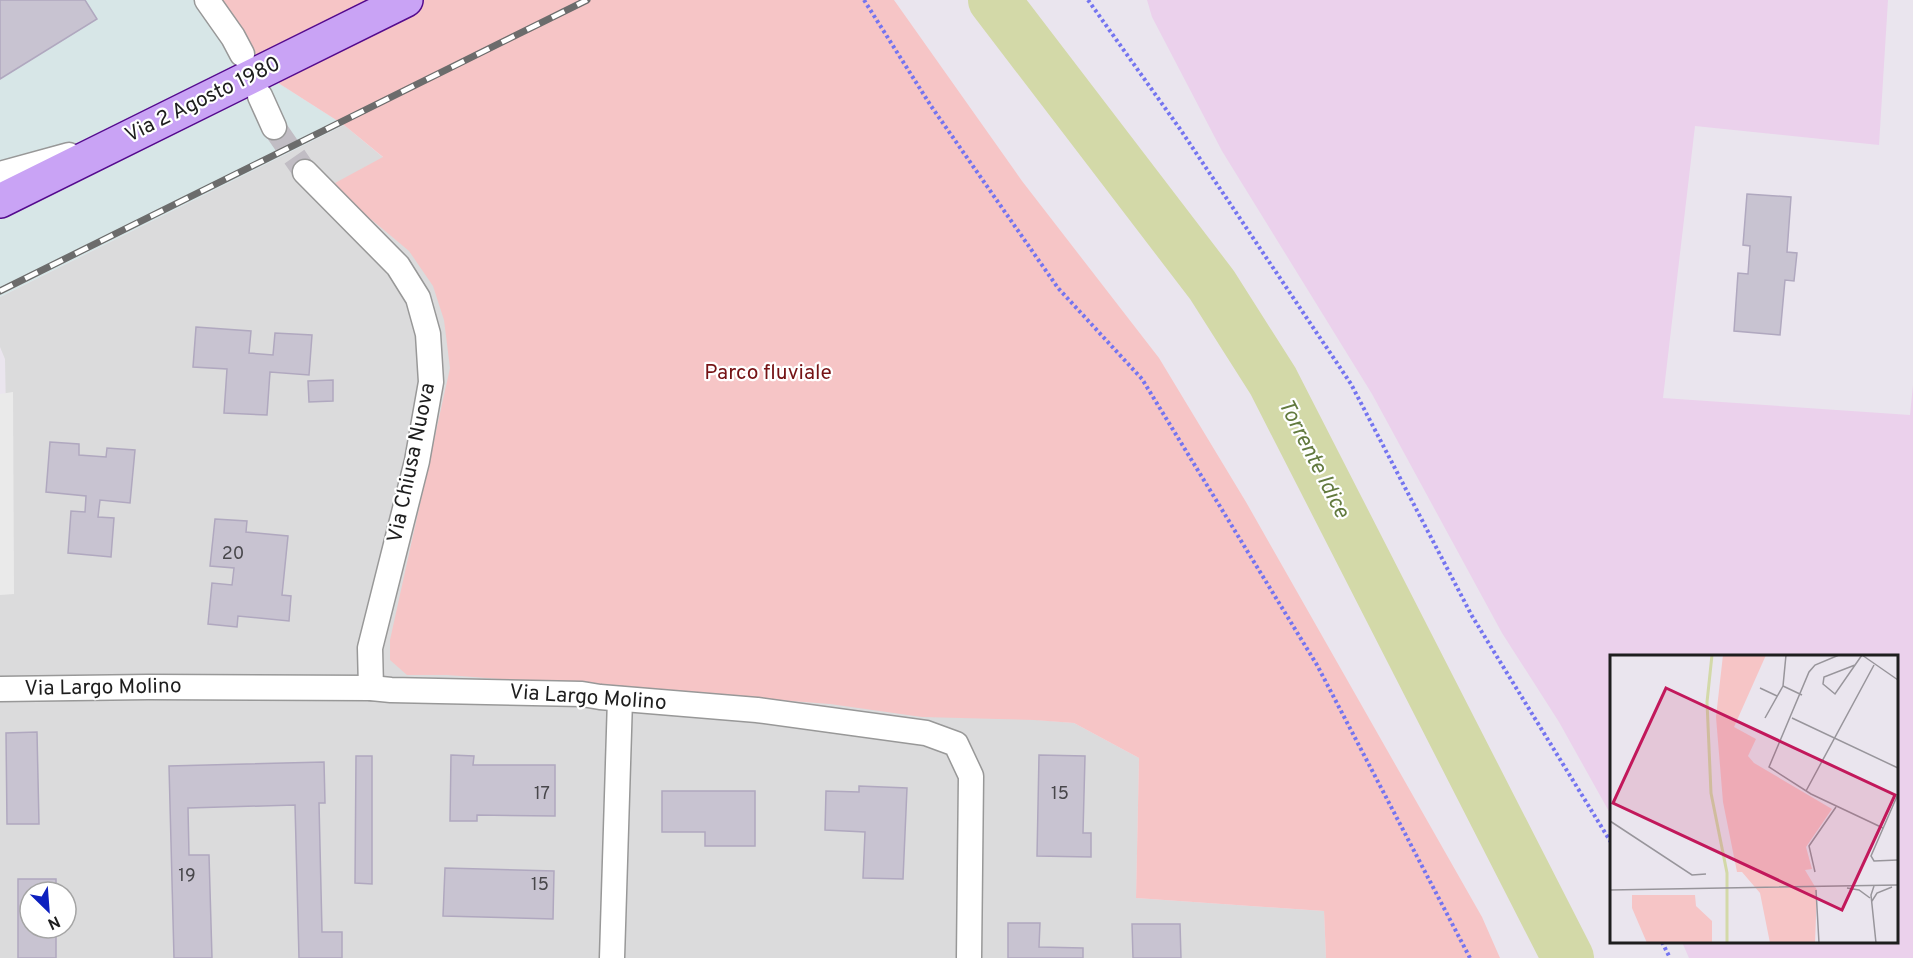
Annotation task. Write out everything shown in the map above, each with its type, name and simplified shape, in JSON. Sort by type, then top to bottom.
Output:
[{"type":"main road","name":"Via 2 Agosto 1980","points":[[0,201],[406,0]]},
{"type":"street","points":[[207,0],[242,54]]},
{"type":"street","points":[[260,96],[274,127]]},
{"type":"street","points":[[0,174],[123,140]]},
{"type":"street","name":"Via Chiusa Nuova","points":[[305,172],[399,266],[418,298],[428,334],[431,382],[417,461],[370,648],[371,688]]},
{"type":"street","name":"Via Largo Molino","points":[[0,689],[371,688],[582,694],[757,711],[926,733],[956,744],[971,776],[969,958]]},
{"type":"street","points":[[612,958],[620,699]]},
{"type":"path","points":[[864,0],[931,106],[1058,288],[1142,379],[1317,665],[1470,958]]},
{"type":"path","points":[[1088,0],[1180,129],[1351,384],[1472,616],[1610,842]]},
{"type":"path","points":[[1662,943],[1670,958]]},
{"type":"shaded area","points":[[0,0],[210,0],[233,54],[344,125],[0,297]]},
{"type":"shaded area","points":[[1147,0],[1888,0],[1879,145],[1695,126],[1663,398],[1910,415],[1913,385],[1913,958],[1689,958],[1682,943],[1898,943],[1898,655],[1610,655],[1610,813],[1559,722],[1502,633],[1372,394],[1222,151],[1152,17]]},
{"type":"shaded area","points":[[344,125],[414,183],[989,716],[1074,723],[1139,758],[1136,898],[1324,911],[1326,958],[0,958],[0,467],[7,465],[5,359],[0,347],[0,297]]},
{"type":"shaded area","points":[[13,392],[14,594],[0,595],[0,394]]},
{"type":"green space","name":"Parco fluviale","points":[[210,0],[894,0],[1022,181],[1159,358],[1246,502],[1482,917],[1500,958],[1326,958],[1324,911],[1136,898],[1139,758],[1074,723],[922,717],[830,704],[447,675],[407,675],[390,660],[390,640],[450,368],[444,320],[433,286],[409,251],[354,205],[335,183],[383,157],[344,125],[233,54]]},
{"type":"building","points":[[0,0],[85,0],[97,19],[0,79]]},
{"type":"building","points":[[1747,194],[1791,197],[1787,252],[1797,253],[1794,281],[1785,280],[1780,335],[1734,331],[1738,273],[1748,274],[1750,246],[1743,245]]},
{"type":"building","points":[[196,327],[251,331],[249,353],[273,355],[275,333],[312,335],[309,375],[270,372],[267,415],[224,413],[227,369],[193,367]]},
{"type":"building","points":[[333,380],[333,401],[309,402],[308,381]]},
{"type":"building","points":[[50,442],[79,444],[79,455],[106,457],[107,448],[135,450],[130,503],[100,500],[98,517],[114,518],[111,557],[68,553],[71,511],[85,512],[86,496],[46,492]]},
{"type":"building","points":[[215,519],[247,521],[246,532],[288,536],[282,595],[291,596],[289,621],[238,616],[237,627],[208,624],[212,583],[232,585],[234,568],[210,566]]},
{"type":"building","points":[[37,732],[39,824],[7,824],[6,733]]},
{"type":"building","points":[[451,755],[474,756],[473,765],[555,765],[555,816],[477,815],[477,821],[450,821]]},
{"type":"building","points":[[1039,755],[1085,756],[1083,833],[1091,833],[1091,857],[1037,856]]},
{"type":"building","points":[[356,756],[372,756],[372,884],[355,883]]},
{"type":"building","points":[[324,762],[325,803],[319,803],[322,932],[342,932],[342,958],[299,958],[295,805],[188,808],[189,855],[209,855],[212,958],[174,958],[169,766]]},
{"type":"building","points":[[859,786],[907,788],[903,879],[863,878],[865,832],[825,830],[826,791],[859,792]]},
{"type":"building","points":[[662,791],[755,791],[755,846],[705,846],[705,832],[662,832]]},
{"type":"building","points":[[445,868],[554,871],[553,919],[443,916]]},
{"type":"building","points":[[18,879],[56,879],[56,880]]},
{"type":"building","points":[[1008,923],[1040,923],[1039,947],[1083,948],[1083,958],[1008,958]]},
{"type":"building","points":[[1132,924],[1180,924],[1181,958],[1133,958]]},
{"type":"building","points":[[18,940],[56,940],[56,958],[18,958]]},
{"type":"waterway","name":"Torrente Idice","points":[[994,0],[1212,285],[1273,381],[1568,958]]},
{"type":"tunnel","points":[[274,127],[305,172]]},
{"type":"railway","points":[[0,291],[587,0]]}]
